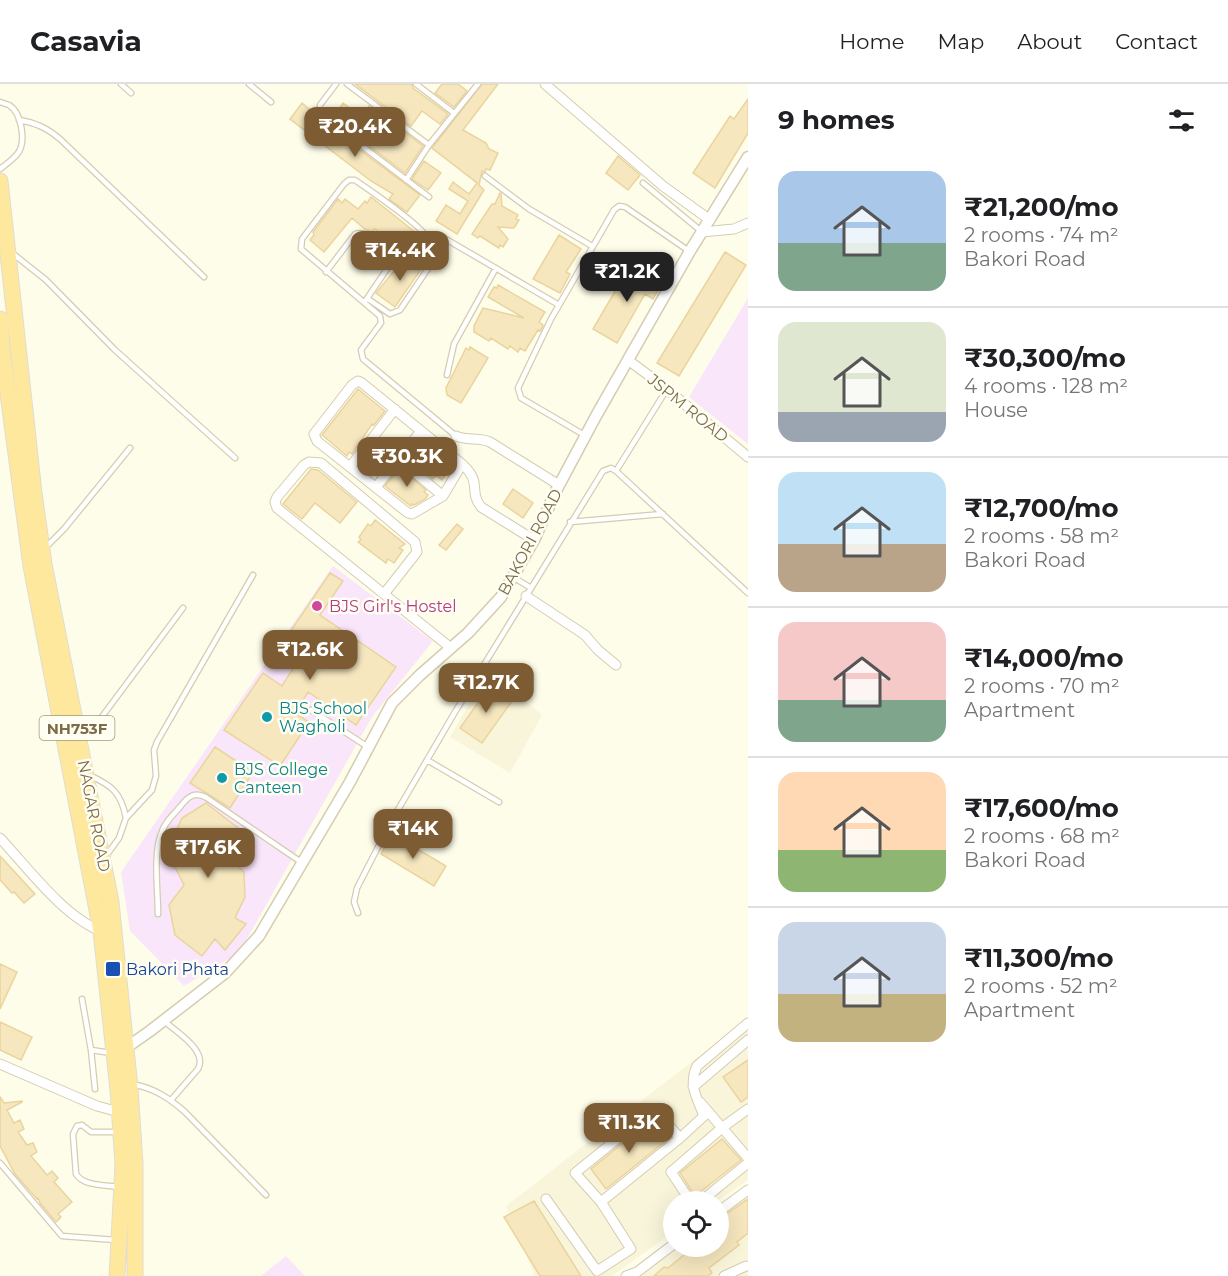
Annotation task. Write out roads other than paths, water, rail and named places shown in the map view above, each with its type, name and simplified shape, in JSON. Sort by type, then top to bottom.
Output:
[{"type":"highway","name":"NAGAR ROAD","points":[[0,181],[42,551],[111,902],[120,1051],[119,1112],[123,1165],[117,1276]]},
{"type":"highway","name":"NAGAR ROAD","points":[[0,319],[31,566],[101,931],[120,1051],[130,1084],[135,1164],[135,1276]]},
{"type":"street","points":[[545,84],[663,186],[710,220]]},
{"type":"street","name":"BAKORI ROAD","points":[[120,1051],[164,1021],[225,973],[259,936],[392,703],[487,614],[501,597],[534,540],[559,485],[628,360],[690,251],[748,157]]},
{"type":"street","points":[[702,232],[734,229],[748,223]]},
{"type":"street","name":"JSPM ROAD","points":[[628,360],[667,389],[748,457]]},
{"type":"street","points":[[462,464],[443,495],[412,514],[317,441],[314,434],[352,385],[358,381],[395,409],[472,472],[477,501],[481,507],[534,540]]},
{"type":"street","points":[[350,467],[395,409]]},
{"type":"street","points":[[375,487],[421,431]]},
{"type":"street","points":[[456,436],[462,439],[486,440],[559,485]]},
{"type":"street","points":[[400,458],[443,495]]},
{"type":"street","points":[[384,594],[417,552],[415,542],[321,463],[309,462],[277,497],[275,502],[277,508],[451,648]]},
{"type":"street","points":[[529,592],[585,635],[598,650],[616,664]]},
{"type":"street","points":[[0,838],[56,898],[87,926],[101,931]]},
{"type":"street","points":[[601,1202],[704,1116],[693,1087],[692,1076],[697,1066],[748,1023]]},
{"type":"street","points":[[693,1087],[748,1040]]},
{"type":"street","points":[[0,1064],[98,1106],[119,1112]]},
{"type":"street","points":[[697,1098],[748,1158]]},
{"type":"street","points":[[546,1198],[597,1271],[631,1248],[601,1202],[575,1173],[654,1109],[680,1138]]},
{"type":"street","points":[[684,1191],[671,1172],[723,1127],[748,1109]]},
{"type":"street","points":[[714,1191],[748,1163]]},
{"type":"street","points":[[729,1204],[748,1190]]},
{"type":"street","points":[[626,1276],[637,1272],[663,1252]]},
{"type":"street","points":[[724,1276],[747,1267]]},
{"type":"lane","points":[[121,84],[130,93]]},
{"type":"lane","points":[[249,84],[271,102]]},
{"type":"lane","points":[[336,84],[320,105],[320,114],[429,197]]},
{"type":"lane","points":[[347,84],[429,145]]},
{"type":"lane","points":[[416,84],[454,113]]},
{"type":"lane","points":[[406,180],[429,145],[478,84]]},
{"type":"lane","points":[[0,102],[9,105],[20,120],[22,141],[20,152],[0,169]]},
{"type":"lane","points":[[20,120],[37,123],[54,133],[204,277]]},
{"type":"lane","points":[[485,177],[529,209],[592,246]]},
{"type":"lane","points":[[368,299],[390,314],[400,310],[423,278],[431,260],[428,240],[424,233],[355,180],[349,180],[300,243],[301,249],[380,316],[381,323],[361,350],[363,359],[456,436]]},
{"type":"lane","points":[[643,183],[702,232]]},
{"type":"lane","points":[[586,436],[521,398],[518,388],[592,246],[614,210],[619,206],[625,207],[690,251]]},
{"type":"lane","points":[[326,272],[351,237],[360,232],[389,250],[393,254],[393,260],[368,299],[363,303]]},
{"type":"lane","points":[[444,238],[560,305]]},
{"type":"lane","points":[[7,250],[46,280],[115,350],[235,458]]},
{"type":"lane","points":[[447,375],[454,344],[496,268]]},
{"type":"lane","points":[[616,471],[667,389]]},
{"type":"lane","points":[[42,551],[64,529],[130,448]]},
{"type":"lane","points":[[358,913],[354,902],[357,888],[372,856],[427,760],[603,471],[611,468],[616,471],[748,593]]},
{"type":"lane","points":[[570,522],[663,514]]},
{"type":"lane","points":[[103,861],[119,838],[126,818],[152,790],[156,776],[154,750],[157,742],[253,575]]},
{"type":"lane","points":[[513,577],[529,592]]},
{"type":"lane","points":[[79,739],[98,722],[183,608]]},
{"type":"lane","points":[[311,710],[368,747]]},
{"type":"lane","points":[[427,760],[499,802]]},
{"type":"lane","points":[[86,774],[108,784],[118,794],[126,818]]},
{"type":"lane","points":[[158,914],[157,853],[161,834],[172,815],[187,798],[193,795],[200,794],[207,798],[302,862]]},
{"type":"lane","points":[[82,999],[95,1089]]},
{"type":"lane","points":[[164,1021],[196,1050],[201,1058],[198,1069],[171,1100]]},
{"type":"lane","points":[[91,1050],[120,1051]]},
{"type":"lane","points":[[130,1084],[154,1090],[171,1100],[266,1196]]},
{"type":"lane","points":[[120,1131],[90,1132],[82,1125],[77,1126],[73,1134],[78,1178],[86,1182],[122,1187]]},
{"type":"lane","points":[[0,1163],[62,1236],[119,1240]]},
{"type":"place","name":"BJS Girl's Hostel","points":[[317,606]]},
{"type":"place","name":"BJS School Wagholi","points":[[267,717]]},
{"type":"place","name":"BJS College Canteen","points":[[222,778]]},
{"type":"place","name":"Bakori Phata","points":[[113,969]]}]
